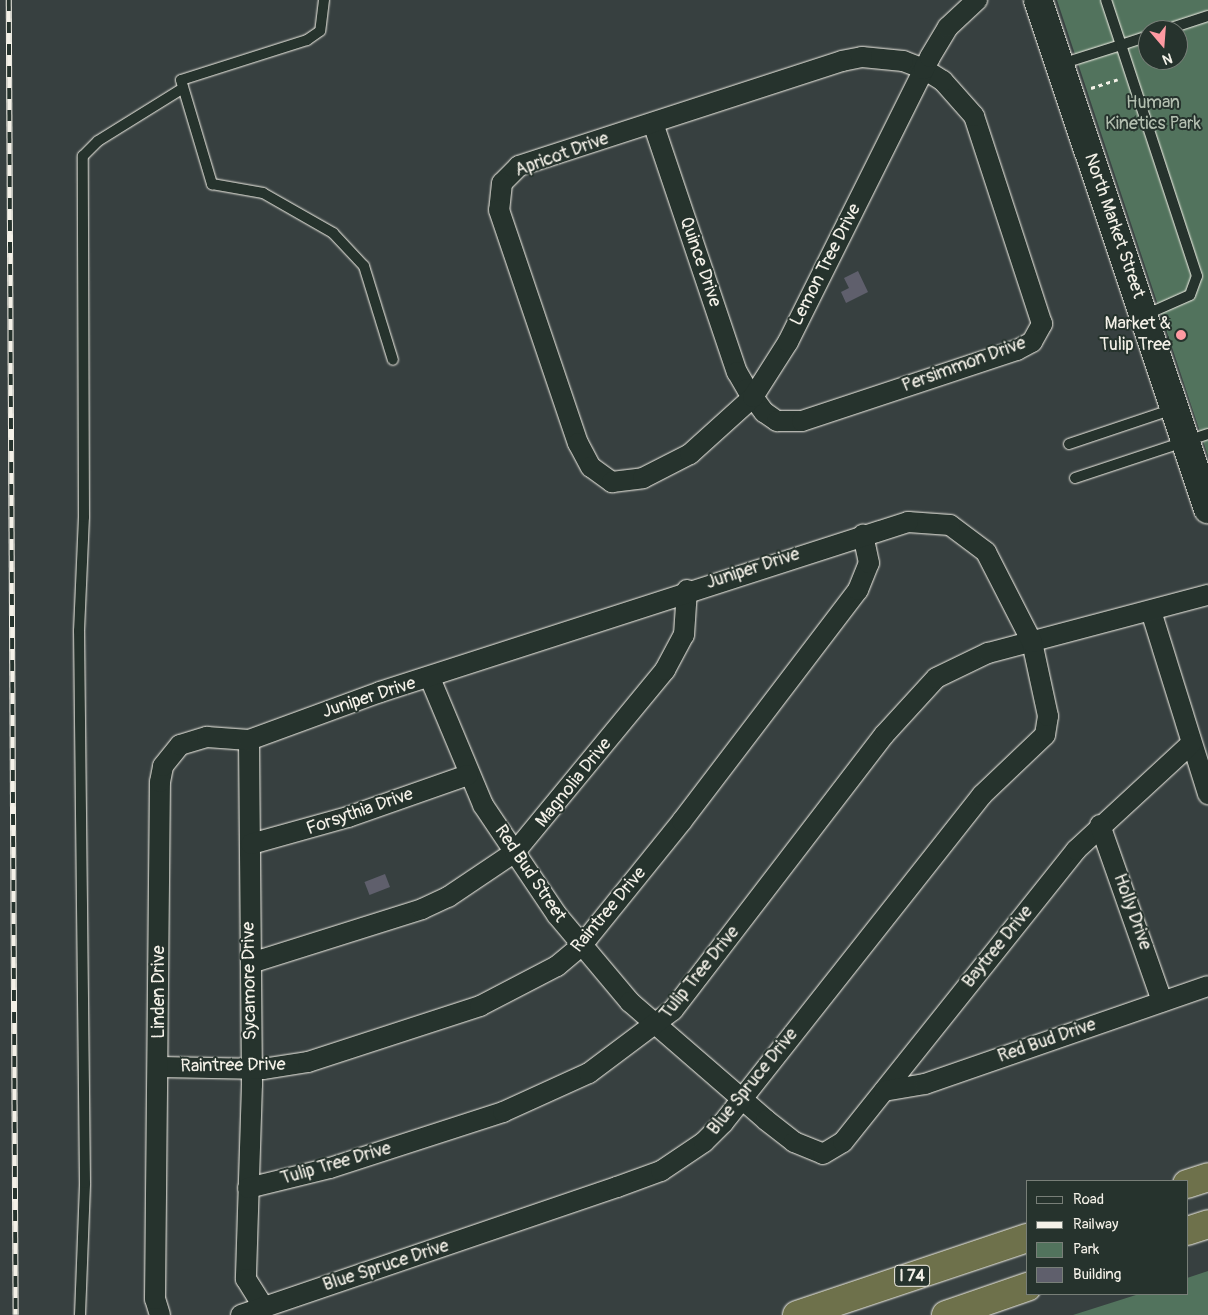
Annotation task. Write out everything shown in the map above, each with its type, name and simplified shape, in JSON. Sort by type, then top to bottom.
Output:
[{"type":"highway","points":[[1188,1184],[1208,1177]]},
{"type":"highway","points":[[1188,1231],[1208,1224]]},
{"type":"highway","name":"I 74","points":[[797,1315],[1026,1238]]},
{"type":"highway","points":[[946,1315],[1026,1287]]},
{"type":"main road","name":"North Market Street","points":[[1038,0],[1174,408],[1197,438],[1208,509]]},
{"type":"street","name":"Lemon Tree Drive","points":[[626,483],[690,454],[753,397],[788,342],[924,69],[948,27],[977,0]]},
{"type":"street","name":"Apricot Drive","points":[[626,483],[600,477],[578,444],[499,210],[499,194],[502,182],[519,166],[862,57],[903,61],[924,69]]},
{"type":"street","name":"Persimmon Drive","points":[[753,397],[777,421],[802,422],[1017,350],[1039,334],[1040,306],[985,141],[961,98],[924,69]]},
{"type":"street","name":"Quince Drive","points":[[653,124],[737,372],[753,397]]},
{"type":"street","name":"Juniper Drive","points":[[249,740],[687,590],[908,522],[931,522],[961,530],[986,552],[1032,642]]},
{"type":"street","name":"Raintree Drive","points":[[160,1067],[252,1066],[274,1068],[308,1062],[480,1006],[527,985],[582,945],[858,590],[869,563],[863,535]]},
{"type":"street","name":"Magnolia Drive","points":[[251,963],[422,909],[448,897],[515,852],[665,670],[684,635],[687,590]]},
{"type":"street","points":[[1032,642],[1208,595]]},
{"type":"street","points":[[1151,611],[1208,794]]},
{"type":"street","name":"Tulip Tree Drive","points":[[248,1188],[330,1168],[548,1095],[658,1026],[919,694],[956,666],[1032,642]]},
{"type":"street","name":"Blue Spruce Drive","points":[[263,1306],[661,1170],[704,1142],[742,1097],[982,795],[1045,735],[1048,716],[1032,642]]},
{"type":"street","name":"Red Bud Street","points":[[430,678],[468,775],[539,892],[630,1002],[742,1097],[814,1153]]},
{"type":"street","name":"Linden Drive","points":[[160,1315],[156,1299],[163,766],[172,752],[194,739],[228,736],[249,740]]},
{"type":"street","name":"Sycamore Drive","points":[[249,740],[252,844],[252,1066],[246,1279],[263,1306]]},
{"type":"street","name":"Baytree Drive","points":[[814,1153],[830,1152],[843,1142],[1100,825],[1192,744]]},
{"type":"street","name":"Forsythia Drive","points":[[252,844],[348,817],[468,775]]},
{"type":"street","name":"Holly Drive","points":[[1100,825],[1162,1001]]},
{"type":"street","name":"Red Bud Drive","points":[[884,1091],[925,1084],[1208,986]]},
{"type":"street","points":[[241,1315],[263,1306]]},
{"type":"lane","points":[[324,0],[320,31],[307,40],[181,80],[212,184],[263,193],[334,233],[364,266],[393,360]]},
{"type":"lane","points":[[1106,0],[1197,276],[1190,295],[1144,315]]},
{"type":"lane","points":[[1188,23],[1208,16]]},
{"type":"lane","points":[[1060,65],[1138,39]]},
{"type":"lane","points":[[80,1315],[85,1183],[79,631],[84,518],[83,156],[98,141],[183,88]]},
{"type":"lane","points":[[1069,444],[1174,408]]},
{"type":"lane","points":[[1075,478],[1197,438]]},
{"type":"path","points":[[1091,88],[1131,75]]},
{"type":"green space","name":"Human Kinetics Park","points":[[1057,0],[1208,0],[1208,456]]},
{"type":"green space","points":[[1208,1271],[1208,1315],[1073,1315],[1136,1295],[1188,1295],[1188,1278]]},
{"type":"building","points":[[858,271],[868,292],[846,303],[841,292],[849,288],[844,278]]},
{"type":"building","points":[[385,874],[390,887],[369,895],[364,882]]},
{"type":"railway","points":[[9,0],[16,1315]]},
{"type":"place","name":"Market & Tulip Tree","points":[[1181,335]]}]
